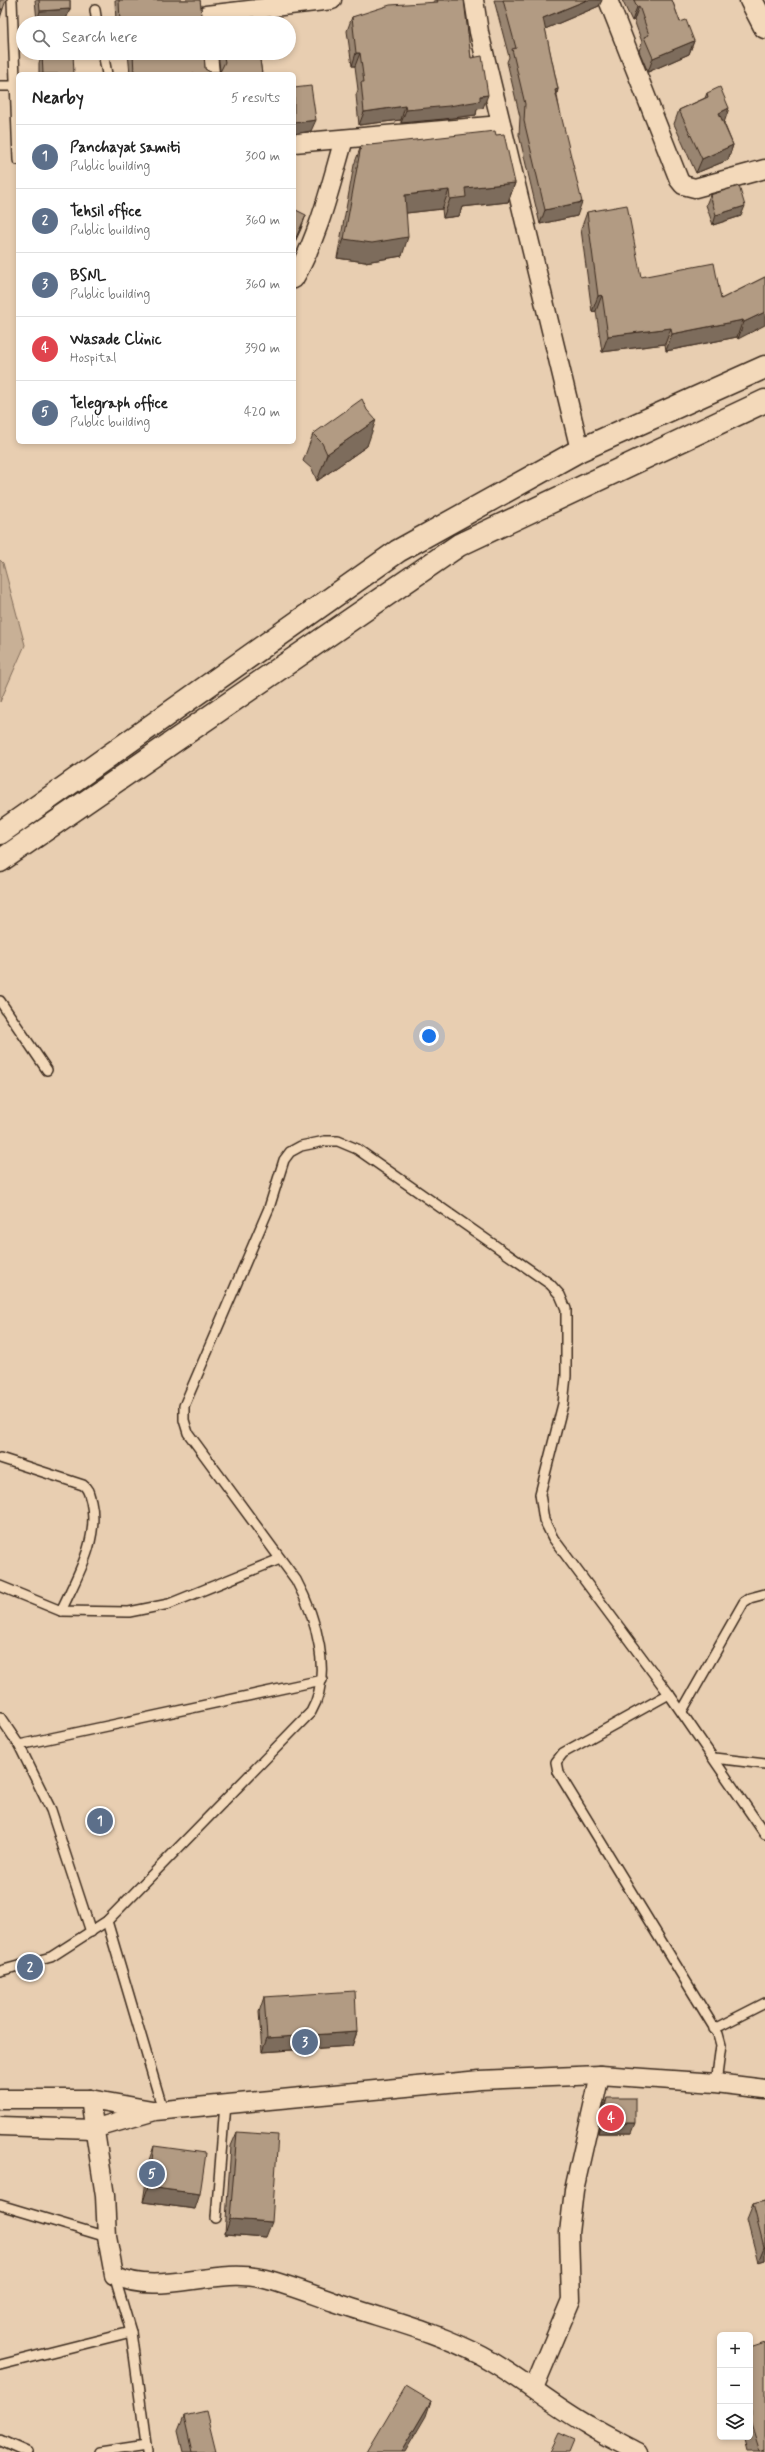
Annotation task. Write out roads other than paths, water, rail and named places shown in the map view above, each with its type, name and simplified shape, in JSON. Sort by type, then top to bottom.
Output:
[{"type":"main road","points":[[751,0],[765,27]]},
{"type":"main road","points":[[0,833],[398,551],[580,450],[765,367]]},
{"type":"main road","points":[[0,861],[453,548],[474,536],[765,401]]},
{"type":"street","points":[[206,13],[332,0]]},
{"type":"street","points":[[474,0],[479,32],[501,126],[580,450]]},
{"type":"street","points":[[608,0],[679,180],[683,185],[694,188],[765,169]]},
{"type":"street","points":[[209,60],[210,72]]},
{"type":"street","points":[[296,143],[501,126]]},
{"type":"street","points":[[296,275],[311,247],[319,225],[344,139]]},
{"type":"street","points":[[534,2388],[571,2300],[569,2233],[574,2190],[600,2075]]},
{"type":"street","points":[[0,2126],[94,2129],[159,2110],[480,2080],[600,2075],[716,2083],[765,2089]]},
{"type":"street","points":[[0,2099],[90,2099],[159,2110]]},
{"type":"street","points":[[90,2099],[104,2196],[107,2237],[114,2275],[126,2281],[156,2285],[211,2276],[264,2278],[439,2338],[481,2355],[534,2388],[587,2425],[638,2452]]},
{"type":"lane","points":[[12,0],[16,111]]},
{"type":"lane","points":[[95,10],[96,16]]},
{"type":"lane","points":[[104,60],[107,72]]},
{"type":"lane","points":[[0,86],[15,86]]},
{"type":"lane","points":[[0,1001],[47,1070]]},
{"type":"lane","points":[[0,1971],[51,1957],[107,1920],[311,1712],[319,1699],[322,1680],[314,1621],[306,1599],[280,1559],[188,1433],[184,1420],[184,1406],[269,1208],[284,1160],[290,1152],[301,1146],[325,1141],[338,1141],[357,1149],[550,1284],[560,1295],[566,1309],[566,1376],[558,1428],[542,1477],[540,1494],[544,1520],[553,1538],[682,1711],[765,1834]]},
{"type":"lane","points":[[0,1458],[83,1485],[88,1490],[93,1516],[89,1547],[61,1611]]},
{"type":"lane","points":[[0,1586],[61,1611],[129,1612],[148,1610],[169,1604],[280,1559]]},
{"type":"lane","points":[[682,1711],[744,1602],[750,1598],[765,1594]]},
{"type":"lane","points":[[19,1745],[322,1680]]},
{"type":"lane","points":[[669,1694],[563,1753],[556,1762],[558,1772],[714,2029],[721,2045],[716,2083]]},
{"type":"lane","points":[[0,1717],[19,1745],[51,1810],[91,1932]]},
{"type":"lane","points":[[714,1758],[765,1764]]},
{"type":"lane","points":[[107,1920],[159,2110]]},
{"type":"lane","points":[[714,2029],[765,2003]]},
{"type":"lane","points":[[216,2218],[226,2104]]},
{"type":"lane","points":[[0,2204],[107,2237]]},
{"type":"lane","points":[[100,2452],[146,2448],[131,2332],[114,2275]]},
{"type":"lane","points":[[0,2364],[131,2332]]},
{"type":"lane","points":[[0,2440],[27,2452]]},
{"type":"place","name":"Panchayat samiti","points":[[100,1821]]},
{"type":"place","name":"Tehsil office","points":[[30,1967]]},
{"type":"place","name":"BSNL","points":[[305,2042]]},
{"type":"place","name":"Wasade Clinic","points":[[611,2118]]},
{"type":"place","name":"Telegraph office","points":[[152,2174]]}]
